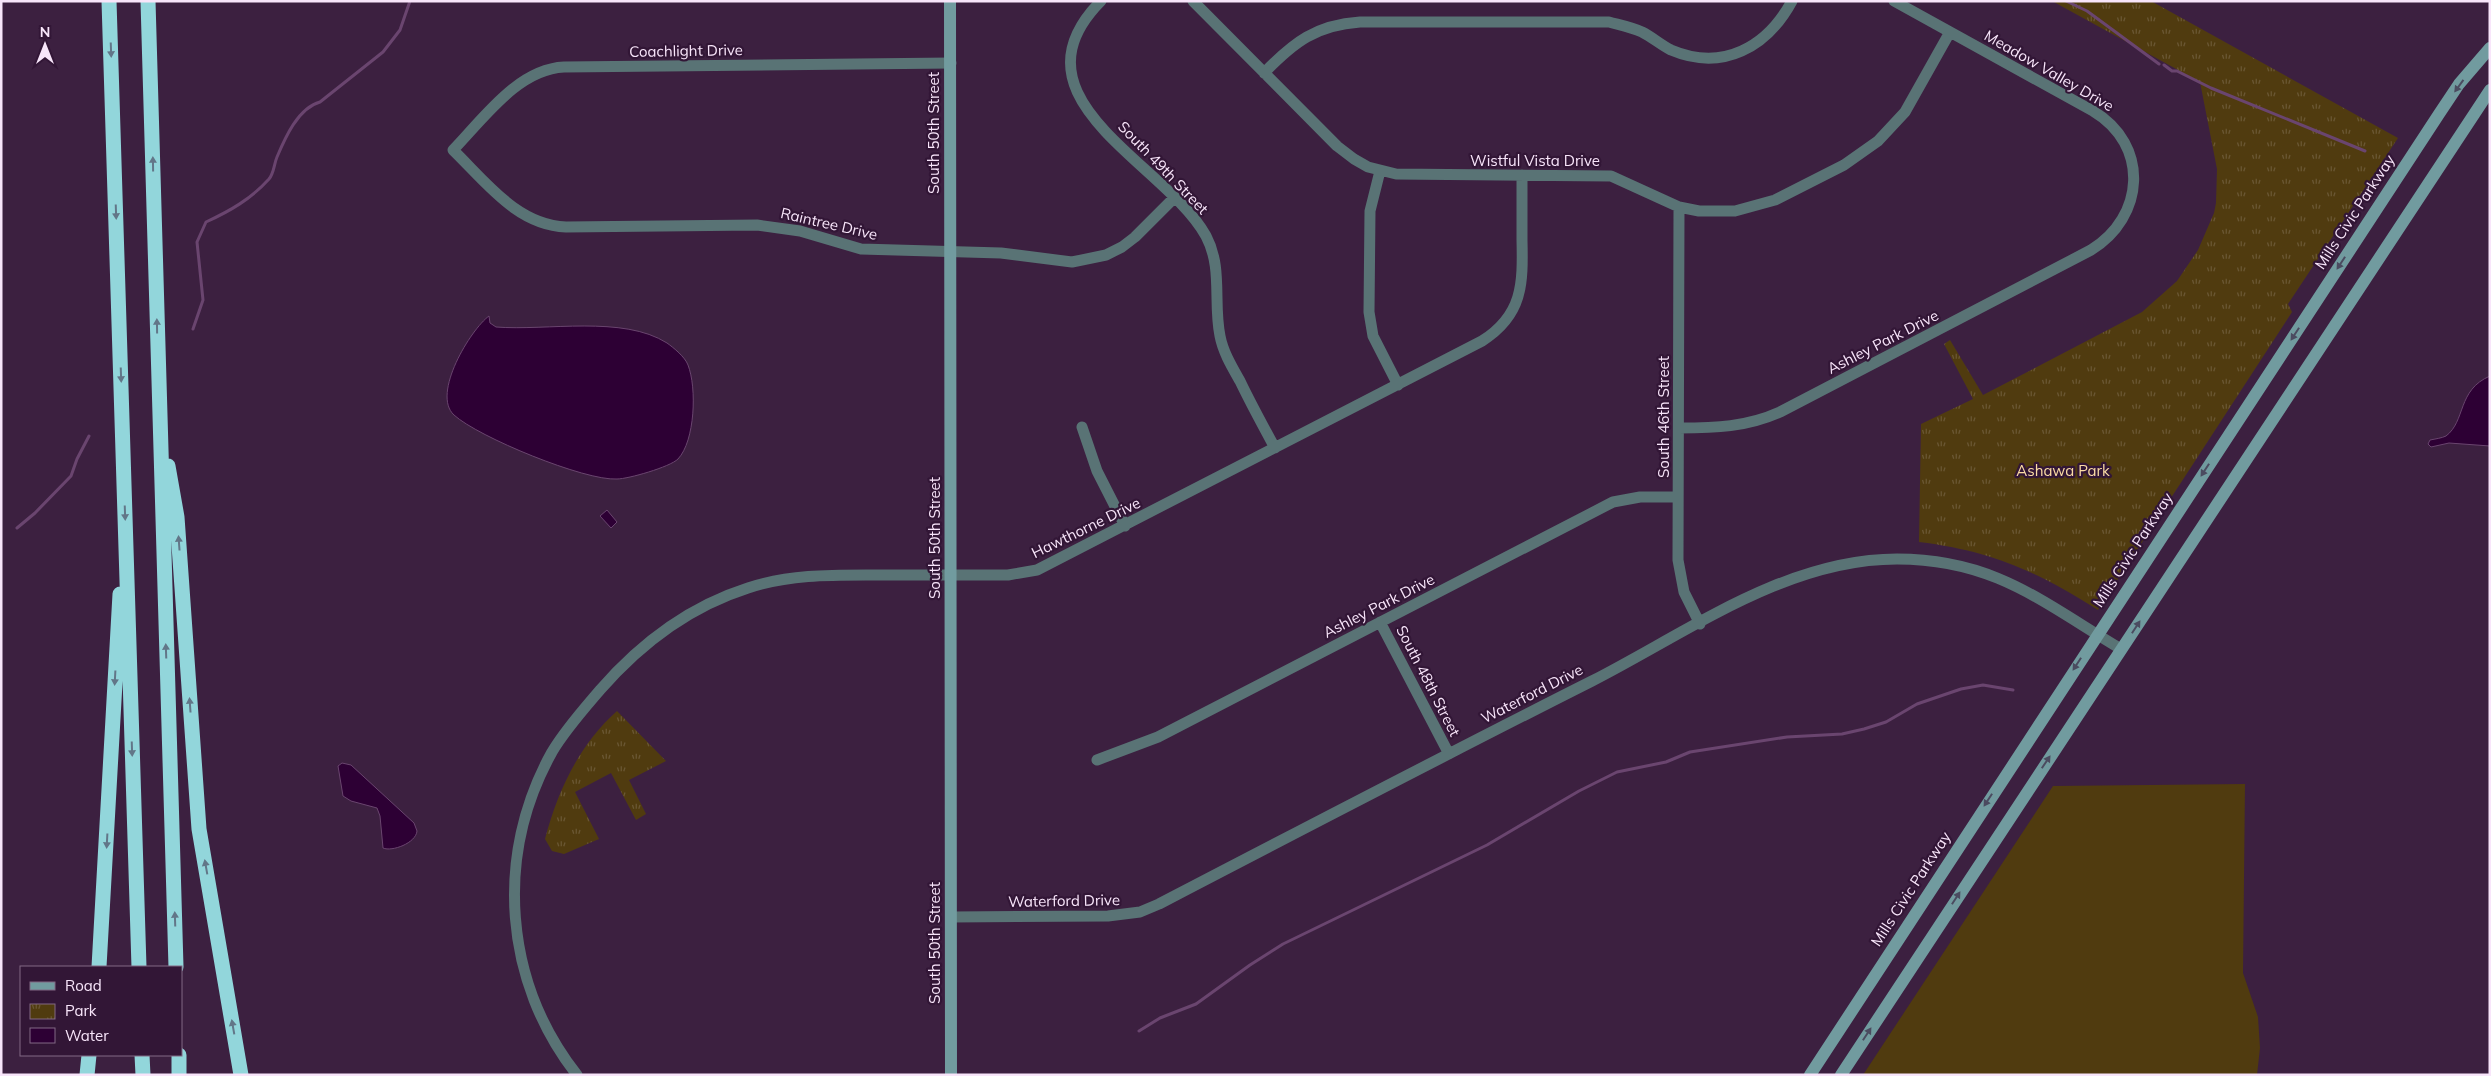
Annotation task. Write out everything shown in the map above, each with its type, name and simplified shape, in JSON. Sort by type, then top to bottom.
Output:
[{"type":"highway","points":[[109,1],[139,966]]},
{"type":"highway","points":[[148,1],[176,966]]},
{"type":"highway","points":[[159,410],[177,517],[199,829],[241,1075]]},
{"type":"highway","points":[[99,966],[105,898],[118,607],[126,560]]},
{"type":"highway","points":[[87,1075],[90,1056]]},
{"type":"highway","points":[[142,1056],[143,1075]]},
{"type":"highway","points":[[179,1056],[180,1075]]},
{"type":"main road","name":"South 50th Street","points":[[950,1],[951,1075]]},
{"type":"main road","name":"Mills Civic Parkway","points":[[1810,1075],[2439,114],[2490,48]]},
{"type":"main road","points":[[1840,1075],[2490,90]]},
{"type":"street","name":"South 49th Street","points":[[1101,1],[1084,20],[1073,45],[1071,74],[1074,88],[1088,113],[1196,222],[1212,251],[1218,282],[1220,337],[1224,349],[1275,448]]},
{"type":"street","name":"Wistful Vista Drive","points":[[1193,1],[1337,146],[1354,159],[1380,171],[1408,175],[1611,176],[1678,207],[1717,212],[1755,207],[1786,195],[1862,154],[1878,141],[1905,112],[1950,32]]},
{"type":"street","points":[[1264,73],[1298,41],[1313,32],[1344,23],[1360,22],[1609,22],[1642,32],[1669,49],[1684,55],[1714,58],[1745,50],[1760,41],[1781,21],[1792,1]]},
{"type":"street","name":"Meadow Valley Drive","points":[[1894,1],[2099,115],[2121,136],[2132,165],[2133,194],[2129,208],[2118,227],[2103,243],[2091,250]]},
{"type":"street","name":"Coachlight Drive","points":[[453,150],[522,81],[534,74],[552,68],[951,63]]},
{"type":"street","name":"Raintree Drive","points":[[453,150],[519,213],[546,224],[566,227],[757,225],[800,232],[861,249],[1001,253],[1072,262],[1088,260],[1122,247],[1135,237],[1174,198]]},
{"type":"street","points":[[1380,171],[1370,211],[1369,312],[1373,336],[1398,385]]},
{"type":"street","name":"Hawthorne Drive","points":[[577,1075],[552,1038],[529,987],[516,934],[514,906],[515,872],[526,812],[542,773],[568,729],[617,671],[653,637],[681,617],[725,596],[750,587],[804,576],[1015,574],[1037,570],[1492,335],[1512,313],[1522,286],[1522,175]]},
{"type":"street","name":"South 46th Street","points":[[1678,207],[1678,497],[1680,576],[1684,592],[1700,624]]},
{"type":"street","name":"Ashley Park Drive","points":[[1678,428],[1730,427],[1766,418],[2091,250]]},
{"type":"street","points":[[1082,427],[1097,471],[1125,526]]},
{"type":"street","name":"Ashley Park Drive","points":[[1097,760],[1152,740],[1612,502],[1640,497],[1678,497]]},
{"type":"street","name":"Waterford Drive","points":[[951,917],[1108,916],[1140,912],[1159,904],[1794,577],[1848,563],[1898,559],[1956,564],[1983,571],[2032,594],[2121,649]]},
{"type":"street","name":"South 48th Street","points":[[1380,622],[1448,754]]},
{"type":"green space","name":"Ashawa Park","points":[[2052,1],[2151,1],[2398,138],[2288,304],[2292,312],[2098,610],[2054,584],[2013,565],[1969,551],[1919,542],[1921,424],[1973,399],[1944,344],[1950,340],[1983,395],[2142,312],[2177,281],[2198,250],[2214,213],[2217,169],[2200,82]]},
{"type":"green space","points":[[617,711],[666,761],[629,780],[646,814],[636,820],[611,773],[575,792],[599,839],[564,854],[552,851],[545,839],[563,786],[592,738]]},
{"type":"green space","points":[[2245,784],[2243,973],[2258,1017],[2260,1048],[2257,1075],[1863,1075],[2053,786]]},
{"type":"water","points":[[489,316],[490,323],[496,327],[584,326],[629,329],[649,334],[670,345],[687,362],[693,387],[693,414],[684,451],[674,462],[649,472],[617,479],[602,478],[581,473],[532,456],[485,435],[454,415],[448,405],[447,392],[450,378],[464,348],[481,323]]},
{"type":"water","points":[[2490,376],[2490,446],[2449,443],[2431,447],[2428,444],[2430,440],[2446,436],[2452,430],[2472,389],[2479,382]]},
{"type":"water","points":[[607,510],[617,522],[611,528],[600,516]]},
{"type":"water","points":[[342,763],[351,765],[414,823],[417,831],[413,839],[397,848],[383,848],[380,816],[377,808],[351,801],[343,796],[338,766]]},
{"type":"waterway","points":[[193,329],[203,300],[197,242],[206,222],[240,204],[269,179],[284,141],[299,117],[305,110],[320,102],[383,52],[400,30],[410,1]]},
{"type":"waterway","points":[[2066,1],[2087,11],[2159,64]]},
{"type":"waterway","points":[[2164,65],[2172,71],[2177,71],[2211,88],[2365,151]]},
{"type":"waterway","points":[[17,528],[35,513],[71,476],[77,459],[89,436]]},
{"type":"waterway","points":[[1139,1031],[1160,1018],[1196,1004],[1283,944],[1487,845],[1579,791],[1617,772],[1666,762],[1690,752],[1787,737],[1842,734],[1864,729],[1886,722],[1917,704],[1961,689],[1983,685],[2013,690]]}]
